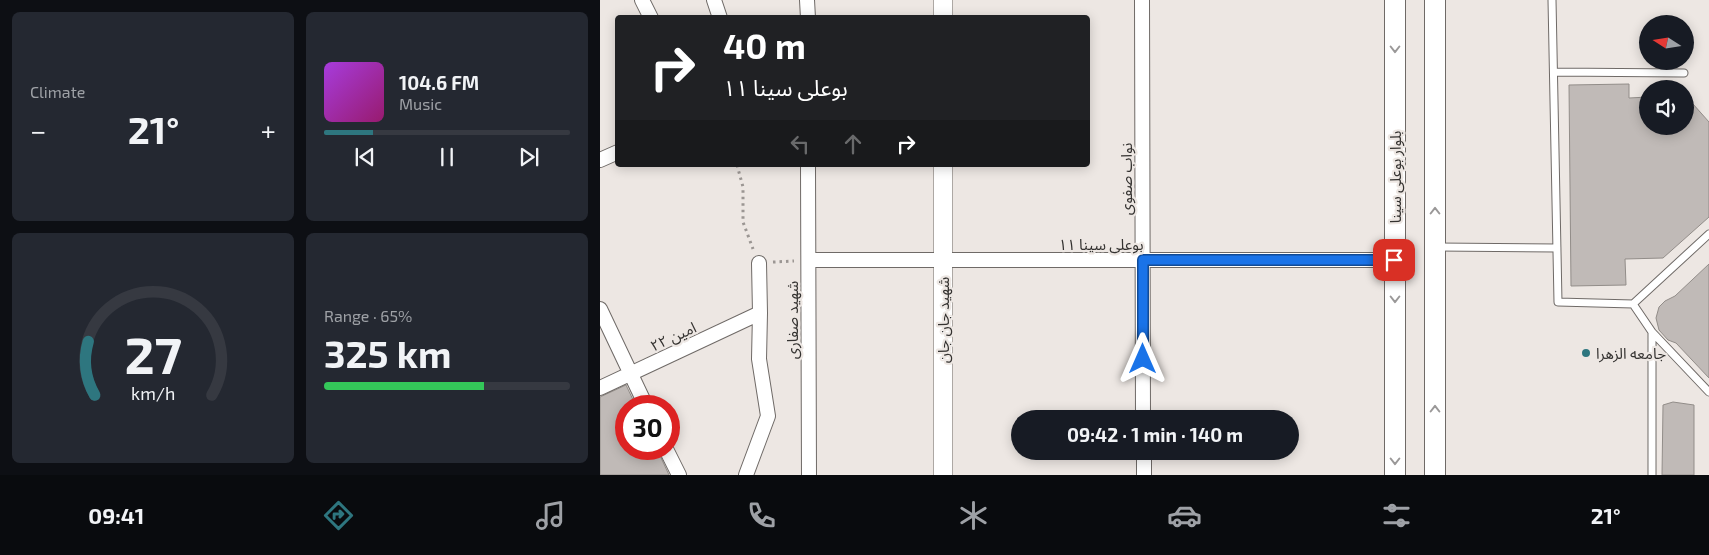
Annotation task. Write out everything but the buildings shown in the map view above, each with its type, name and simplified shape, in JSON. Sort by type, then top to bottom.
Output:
[{"type":"main road","name":"بلوار بوعلی سینا","points":[[1395,0],[1395,475]]},
{"type":"main road","points":[[1435,0],[1435,475]]},
{"type":"street","points":[[642,0],[649,15]]},
{"type":"street","points":[[714,0],[719,15]]},
{"type":"street","points":[[808,0],[808,15]]},
{"type":"street","points":[[943,0],[943,15]]},
{"type":"street","name":"نواب صفوی","points":[[1142,0],[1144,410]]},
{"type":"street","points":[[600,160],[615,153]]},
{"type":"street","name":"شهید صفاری","points":[[808,167],[809,475]]},
{"type":"street","name":"شهید جان جان","points":[[943,167],[943,475]]},
{"type":"street","name":"بوعلی سینا ۱۱","points":[[808,260],[1394,260]]},
{"type":"street","points":[[746,475],[768,416],[759,359],[759,263]]},
{"type":"street","points":[[600,309],[641,395]]},
{"type":"street","name":"امین ۲۲","points":[[600,388],[760,313]]},
{"type":"street","points":[[672,460],[679,475]]},
{"type":"street","points":[[1144,460],[1144,475]]},
{"type":"lane","points":[[1552,0],[1558,302],[1633,304],[1709,234]]},
{"type":"lane","points":[[1554,72],[1684,73]]},
{"type":"lane","points":[[1435,247],[1557,248]]},
{"type":"lane","points":[[1633,304],[1652,332],[1709,392]]},
{"type":"lane","points":[[1652,332],[1652,475]]},
{"type":"path","points":[[738,167],[743,188],[743,222],[759,263],[808,260]]},
{"type":"place","name":"جامعه الزهرا","points":[[1586,353]]},
{"type":"route","points":[[1143,359],[1143,260],[1394,260]]}]
